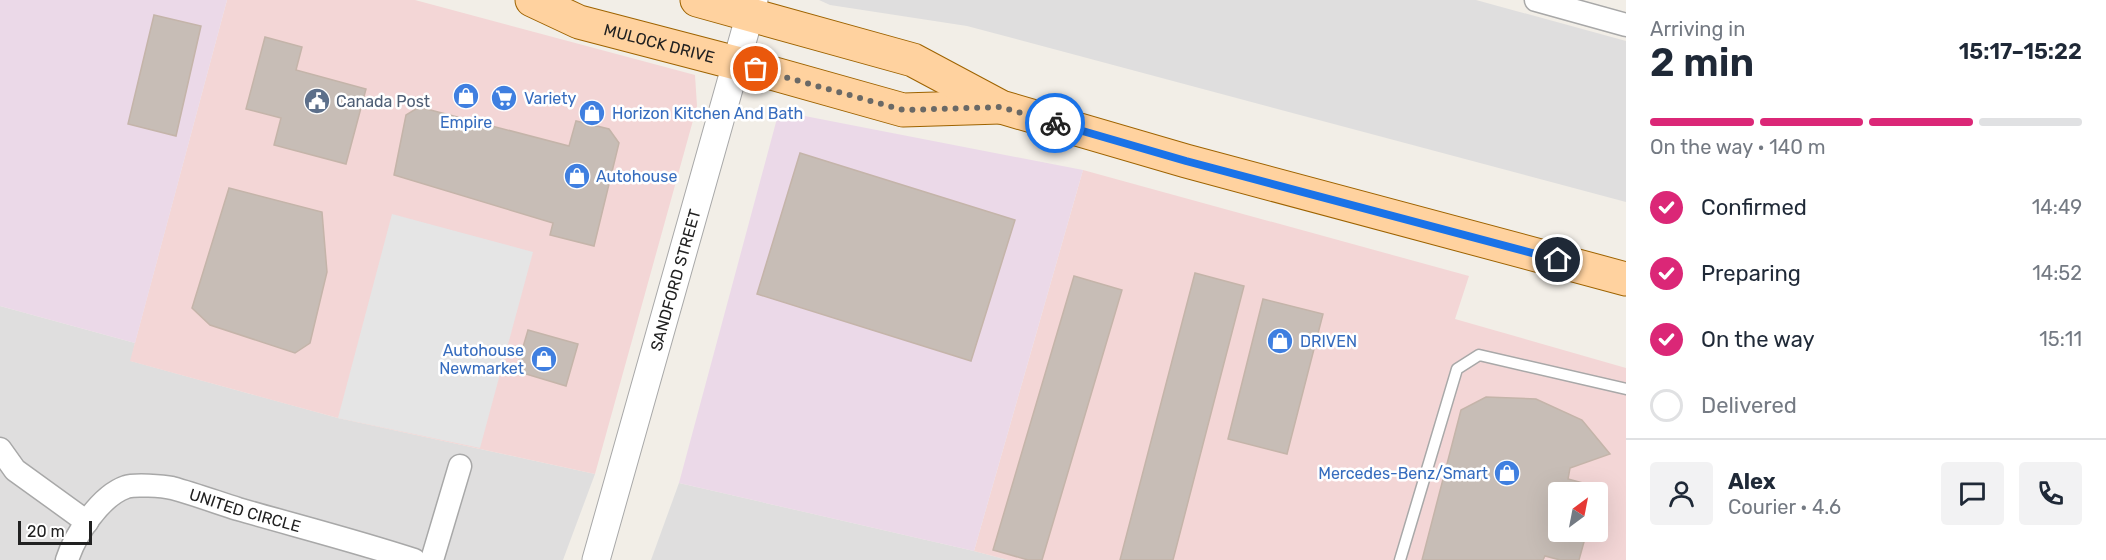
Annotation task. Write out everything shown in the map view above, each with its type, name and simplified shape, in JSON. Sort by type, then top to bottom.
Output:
[{"type":"main road","name":"MULOCK DRIVE","points":[[532,0],[579,22],[903,110],[1001,107]]},
{"type":"main road","name":"MULOCK DRIVE","points":[[697,0],[752,8],[913,60],[1001,107],[1186,161],[1626,279]]},
{"type":"street","points":[[1536,0],[1626,25]]},
{"type":"street","name":"SANDFORD STREET","points":[[597,560],[752,8]]},
{"type":"street","points":[[0,449],[15,470],[87,522]]},
{"type":"street","points":[[432,560],[460,466]]},
{"type":"street","name":"UNITED CIRCLE","points":[[67,560],[75,540],[87,522],[104,502],[127,486],[170,488],[237,509],[357,541],[414,560]]},
{"type":"lane","points":[[1400,560],[1457,369],[1479,355],[1626,388]]},
{"type":"shaded area","points":[[0,0],[227,0],[135,343],[0,306]]},
{"type":"shaded area","points":[[227,0],[415,0],[695,75],[697,106],[595,474],[338,418],[130,361]]},
{"type":"shaded area","points":[[819,0],[1476,0],[1626,41],[1626,202],[967,26],[830,5]]},
{"type":"shaded area","points":[[779,111],[1083,170],[974,551],[679,483]]},
{"type":"shaded area","points":[[1083,170],[1469,276],[1455,319],[1626,368],[1626,560],[1008,560],[974,551]]},
{"type":"shaded area","points":[[392,214],[533,252],[480,448],[338,418]]},
{"type":"shaded area","points":[[0,306],[135,343],[131,361],[338,418],[595,474],[563,560],[0,560]]},
{"type":"shaded area","points":[[679,483],[974,551],[1008,560],[651,560]]},
{"type":"building","points":[[154,15],[201,26],[176,136],[128,124]]},
{"type":"building","points":[[265,37],[302,47],[296,70],[366,89],[346,164],[274,145],[281,118],[246,109]]},
{"type":"building","points":[[419,107],[569,146],[576,121],[609,129],[619,143],[594,246],[550,235],[553,223],[394,175],[406,115]]},
{"type":"building","points":[[800,153],[1015,220],[971,361],[757,294]]},
{"type":"building","points":[[229,188],[322,212],[327,272],[310,343],[295,353],[210,325],[192,308]]},
{"type":"building","points":[[1195,273],[1244,286],[1173,560],[1120,560]]},
{"type":"building","points":[[1074,276],[1122,290],[1042,560],[1028,560],[993,550]]},
{"type":"building","points":[[1263,299],[1323,314],[1287,454],[1228,439]]},
{"type":"building","points":[[528,330],[578,344],[566,386],[516,371]]},
{"type":"building","name":"Mercedes-Benz/Smart","points":[[1486,397],[1536,399],[1582,420],[1610,454],[1570,468],[1568,479],[1579,482],[1548,482],[1548,542],[1584,542],[1579,560],[1560,560],[1545,556],[1543,560],[1422,560],[1461,410]]},
{"type":"way so far","points":[[756,69],[903,110],[1001,107],[1055,123]]},
{"type":"place","name":"Empire","points":[[466,96]]},
{"type":"place","name":"Variety","points":[[504,98]]},
{"type":"place","name":"Canada Post","points":[[317,101]]},
{"type":"place","name":"Horizon Kitchen And Bath","points":[[592,113]]},
{"type":"place","name":"Autohouse","points":[[577,176]]},
{"type":"place","name":"DRIVEN","points":[[1280,341]]},
{"type":"place","name":"Autohouse Newmarket","points":[[544,359]]},
{"type":"place","name":"Mercedes-Benz/Smart","points":[[1507,473]]},
{"type":"route","points":[[1055,123],[1186,161],[1558,260]]}]
